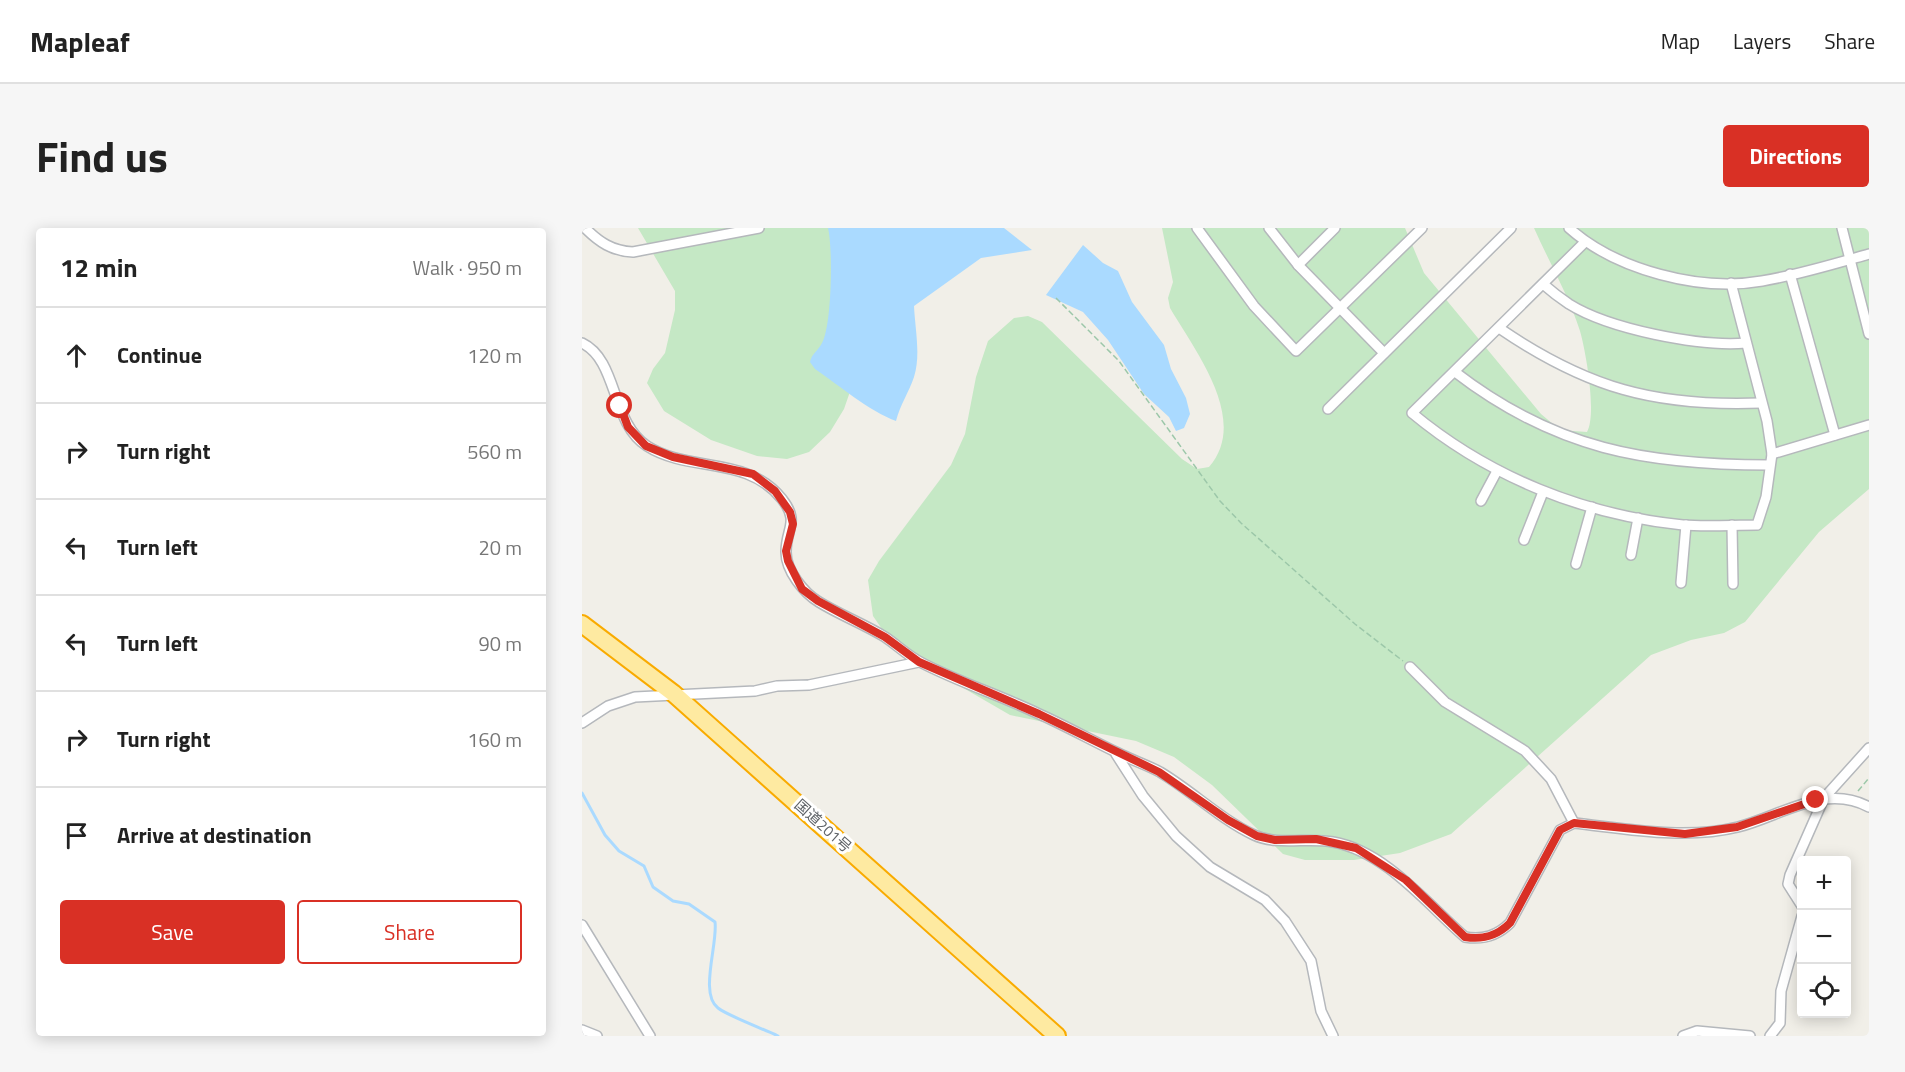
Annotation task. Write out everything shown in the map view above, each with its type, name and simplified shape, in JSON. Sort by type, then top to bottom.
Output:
[{"type":"highway","name":"国道201号","points":[[582,624],[673,693],[1057,1036]]},
{"type":"street","points":[[585,228],[598,241],[619,252],[633,252],[759,228]]},
{"type":"street","points":[[1197,228],[1254,306],[1296,351],[1422,228]]},
{"type":"street","points":[[1269,228],[1298,265],[1384,353]]},
{"type":"street","points":[[1298,265],[1335,228]]},
{"type":"street","points":[[1328,410],[1510,228]]},
{"type":"street","points":[[1569,228],[1586,242],[1658,275],[1731,283],[1761,282],[1869,254]]},
{"type":"street","points":[[1842,228],[1869,334]]},
{"type":"street","points":[[1586,242],[1412,414],[1432,430],[1497,471],[1544,492],[1592,507],[1638,518],[1686,525],[1756,525],[1766,497],[1772,454],[1731,283]]},
{"type":"street","points":[[1790,274],[1835,435]]},
{"type":"street","points":[[1543,285],[1570,305],[1601,318],[1666,337],[1723,345],[1746,343]]},
{"type":"street","points":[[1499,328],[1543,358],[1611,386],[1661,400],[1761,403]]},
{"type":"street","points":[[582,343],[593,349],[600,360],[628,427],[646,446],[673,457],[753,474],[775,491],[790,512],[793,524],[786,551],[788,561],[802,589],[818,601],[885,637],[919,662],[1039,714],[1159,772],[1228,820],[1257,836],[1275,840],[1316,839],[1356,848],[1406,880],[1465,937],[1475,939],[1500,933],[1510,923],[1560,830],[1574,823],[1685,834],[1737,827],[1824,798],[1851,799],[1869,807]]},
{"type":"street","points":[[1455,372],[1490,399],[1533,422],[1597,447],[1663,461],[1707,465],[1769,465]]},
{"type":"street","points":[[1772,454],[1869,425]]},
{"type":"street","points":[[1481,501],[1497,471]]},
{"type":"street","points":[[1524,540],[1544,492]]},
{"type":"street","points":[[1576,564],[1592,507]]},
{"type":"street","points":[[1631,555],[1638,518]]},
{"type":"street","points":[[1682,583],[1686,525]]},
{"type":"street","points":[[1732,525],[1733,584]]},
{"type":"street","points":[[582,723],[608,706],[635,697],[673,693],[755,691],[777,686],[809,685],[919,662]]},
{"type":"street","points":[[1410,667],[1445,702],[1525,751],[1551,779],[1574,823]]},
{"type":"street","points":[[1798,856],[1824,798],[1869,748]]},
{"type":"street","points":[[1115,752],[1143,796],[1176,836],[1210,867],[1265,900],[1285,921],[1311,961],[1321,1011],[1333,1036]]},
{"type":"street","points":[[1797,859],[1788,884],[1797,898]]},
{"type":"street","points":[[582,924],[650,1036]]},
{"type":"street","points":[[1770,1036],[1780,1023],[1780,991],[1797,933]]},
{"type":"street","points":[[582,1030],[597,1036]]},
{"type":"street","points":[[1683,1036],[1697,1031],[1750,1036]]},
{"type":"path","points":[[1056,298],[1119,361],[1220,501],[1241,523],[1355,624],[1410,667]]},
{"type":"path","points":[[1851,799],[1869,778]]},
{"type":"green space","points":[[638,228],[843,228],[853,383],[844,409],[830,432],[809,452],[787,459],[757,456],[711,440],[664,411],[647,383],[653,369],[665,353],[675,310],[675,291]]},
{"type":"green space","points":[[1162,228],[1405,228],[1424,273],[1541,414],[1560,430],[1587,432],[1590,423],[1591,398],[1580,331],[1565,292],[1534,228],[1869,228],[1869,489],[1819,532],[1745,622],[1724,633],[1691,640],[1651,655],[1451,834],[1400,853],[1354,860],[1305,860],[1283,854],[1212,785],[1174,757],[1136,741],[1010,715],[915,660],[884,632],[873,616],[868,580],[879,561],[951,465],[965,434],[976,377],[988,341],[1014,318],[1028,316],[1042,322],[1182,459],[1197,469],[1209,467],[1220,448],[1224,428],[1221,407],[1204,365],[1170,308],[1168,298],[1173,282]]},
{"type":"water","points":[[828,228],[1004,228],[1032,250],[981,258],[914,306],[916,369],[896,421],[855,398],[815,369],[810,362],[822,343],[828,321],[831,268]]},
{"type":"water","points":[[1083,245],[1103,263],[1118,271],[1132,302],[1164,345],[1171,369],[1186,398],[1190,414],[1184,428],[1176,431],[1169,417],[1144,394],[1108,340],[1083,312],[1046,295]]},
{"type":"waterway","points":[[582,793],[605,835],[619,851],[644,866],[653,887],[673,901],[689,904],[715,922],[709,980],[710,992],[718,1008],[778,1036]]},
{"type":"route","points":[[620,406],[628,427],[646,446],[673,457],[753,474],[775,491],[784,501],[793,524],[786,551],[788,561],[802,589],[818,601],[885,637],[919,662],[1039,714],[1159,772],[1228,820],[1257,836],[1275,840],[1316,839],[1356,848],[1406,880],[1465,937],[1475,939],[1500,933],[1510,923],[1548,848],[1560,830],[1574,823],[1685,834],[1737,827],[1816,800]]}]
